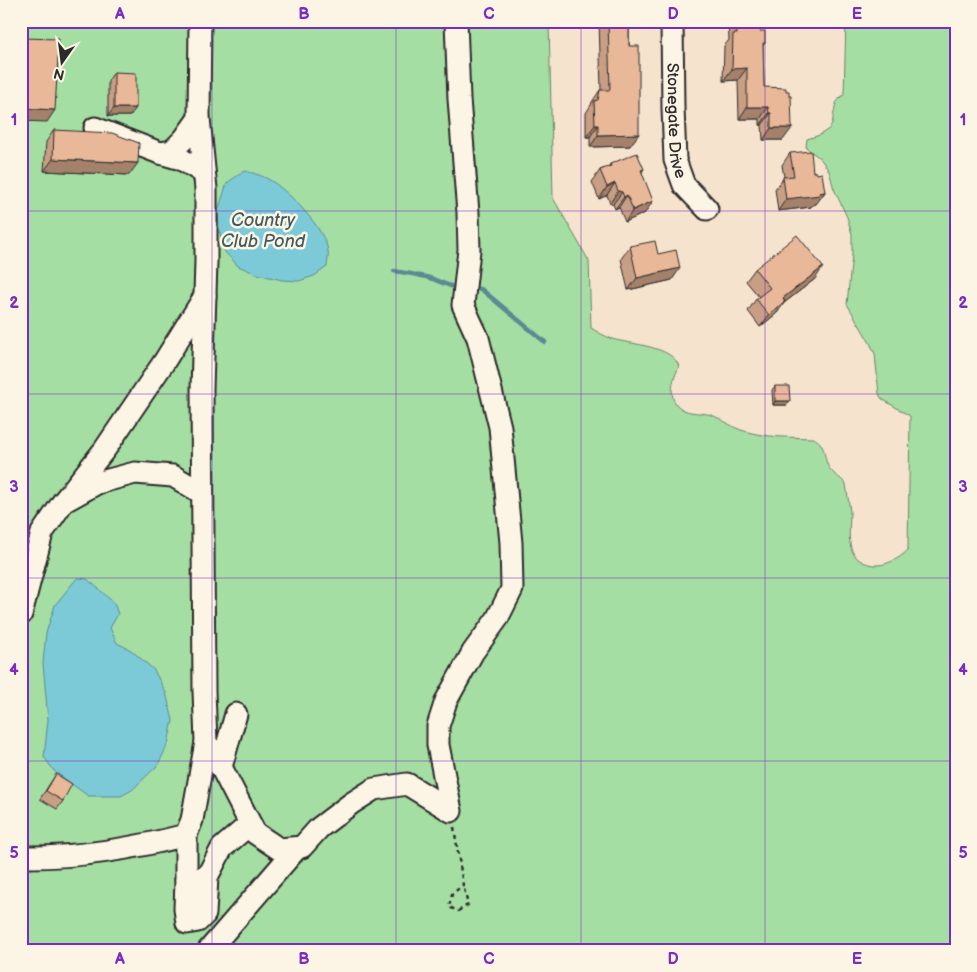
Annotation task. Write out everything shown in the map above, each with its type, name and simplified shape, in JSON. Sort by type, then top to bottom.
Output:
[{"type":"street","points":[[200,21],[199,118],[206,207],[202,389],[206,742],[192,820],[186,835],[197,879],[222,848],[250,824]]},
{"type":"street","points":[[451,811],[438,745],[438,726],[446,701],[459,676],[472,652],[497,620],[512,589],[511,543],[500,427],[478,338],[463,305],[469,250],[456,21]]},
{"type":"street","name":"Stonegate Drive","points":[[672,21],[675,160],[684,185],[707,209]]},
{"type":"street","points":[[160,153],[172,150],[184,139],[199,118]]},
{"type":"street","points":[[95,128],[160,153],[181,158],[204,173]]},
{"type":"street","points":[[21,614],[42,533],[106,449],[205,296]]},
{"type":"street","points":[[64,502],[97,483],[135,473],[173,476],[202,493]]},
{"type":"street","points":[[220,767],[236,714]]},
{"type":"street","points":[[206,742],[255,833],[279,849],[302,847],[319,828],[374,789],[407,784],[451,811]]},
{"type":"street","points":[[21,858],[92,854],[148,845],[186,835]]},
{"type":"street","points":[[208,951],[297,848]]},
{"type":"path","points":[[451,811],[468,905],[458,911],[449,906],[452,894],[463,885]]},
{"type":"green space","points":[[21,21],[549,21],[553,198],[589,261],[591,328],[612,339],[650,347],[669,354],[679,367],[674,378],[673,396],[678,406],[684,410],[711,415],[750,433],[777,437],[813,438],[817,440],[822,446],[830,469],[846,484],[850,511],[849,537],[853,552],[863,562],[878,565],[892,561],[908,550],[910,416],[882,399],[879,394],[875,354],[847,304],[852,234],[829,171],[820,158],[806,147],[807,139],[820,135],[830,128],[835,106],[844,95],[846,21],[956,21],[956,951],[21,951]]},
{"type":"water","name":"Country Club Pond","points":[[244,171],[259,175],[273,182],[306,213],[326,242],[328,253],[327,267],[314,276],[299,281],[282,280],[257,274],[238,266],[225,252],[219,230],[218,211],[227,183]]},
{"type":"water","points":[[77,578],[87,579],[114,603],[118,614],[110,628],[117,643],[131,650],[154,670],[166,693],[173,720],[168,744],[158,765],[132,790],[121,796],[88,796],[54,771],[44,757],[48,720],[43,663],[46,633],[55,605]]},
{"type":"building","points":[[608,21],[629,21],[629,46],[639,46],[639,134],[598,135],[598,125],[595,125],[594,101],[598,100],[600,90],[610,90]]},
{"type":"building","points":[[737,21],[760,21],[760,31],[765,31],[765,43],[763,43],[764,87],[786,88],[786,91],[789,91],[789,96],[791,96],[792,128],[771,128],[771,113],[769,113],[768,107],[747,107],[747,68],[732,69],[733,34],[737,34]]},
{"type":"building","points":[[22,38],[59,39],[55,110],[21,108]]},
{"type":"building","points":[[114,72],[136,73],[136,108],[114,108]]},
{"type":"building","points":[[54,130],[112,133],[139,143],[138,163],[53,159]]},
{"type":"building","points":[[811,151],[813,172],[817,174],[822,173],[825,192],[819,193],[820,195],[786,199],[783,177],[794,176],[790,153]]},
{"type":"building","points":[[637,153],[644,169],[641,170],[653,201],[633,210],[627,195],[624,197],[622,192],[618,191],[615,183],[607,187],[600,170]]},
{"type":"building","points":[[797,235],[823,267],[783,298],[785,301],[769,315],[756,299],[770,288],[755,269]]},
{"type":"building","points":[[655,241],[658,254],[676,250],[680,268],[637,278],[630,246]]},
{"type":"building","points":[[775,386],[789,386],[790,401],[775,401]]},
{"type":"building","points":[[56,774],[72,784],[63,801],[46,791]]},
{"type":"waterway","points":[[394,271],[424,276],[460,288]]},
{"type":"waterway","points":[[470,289],[481,289],[545,342]]}]
